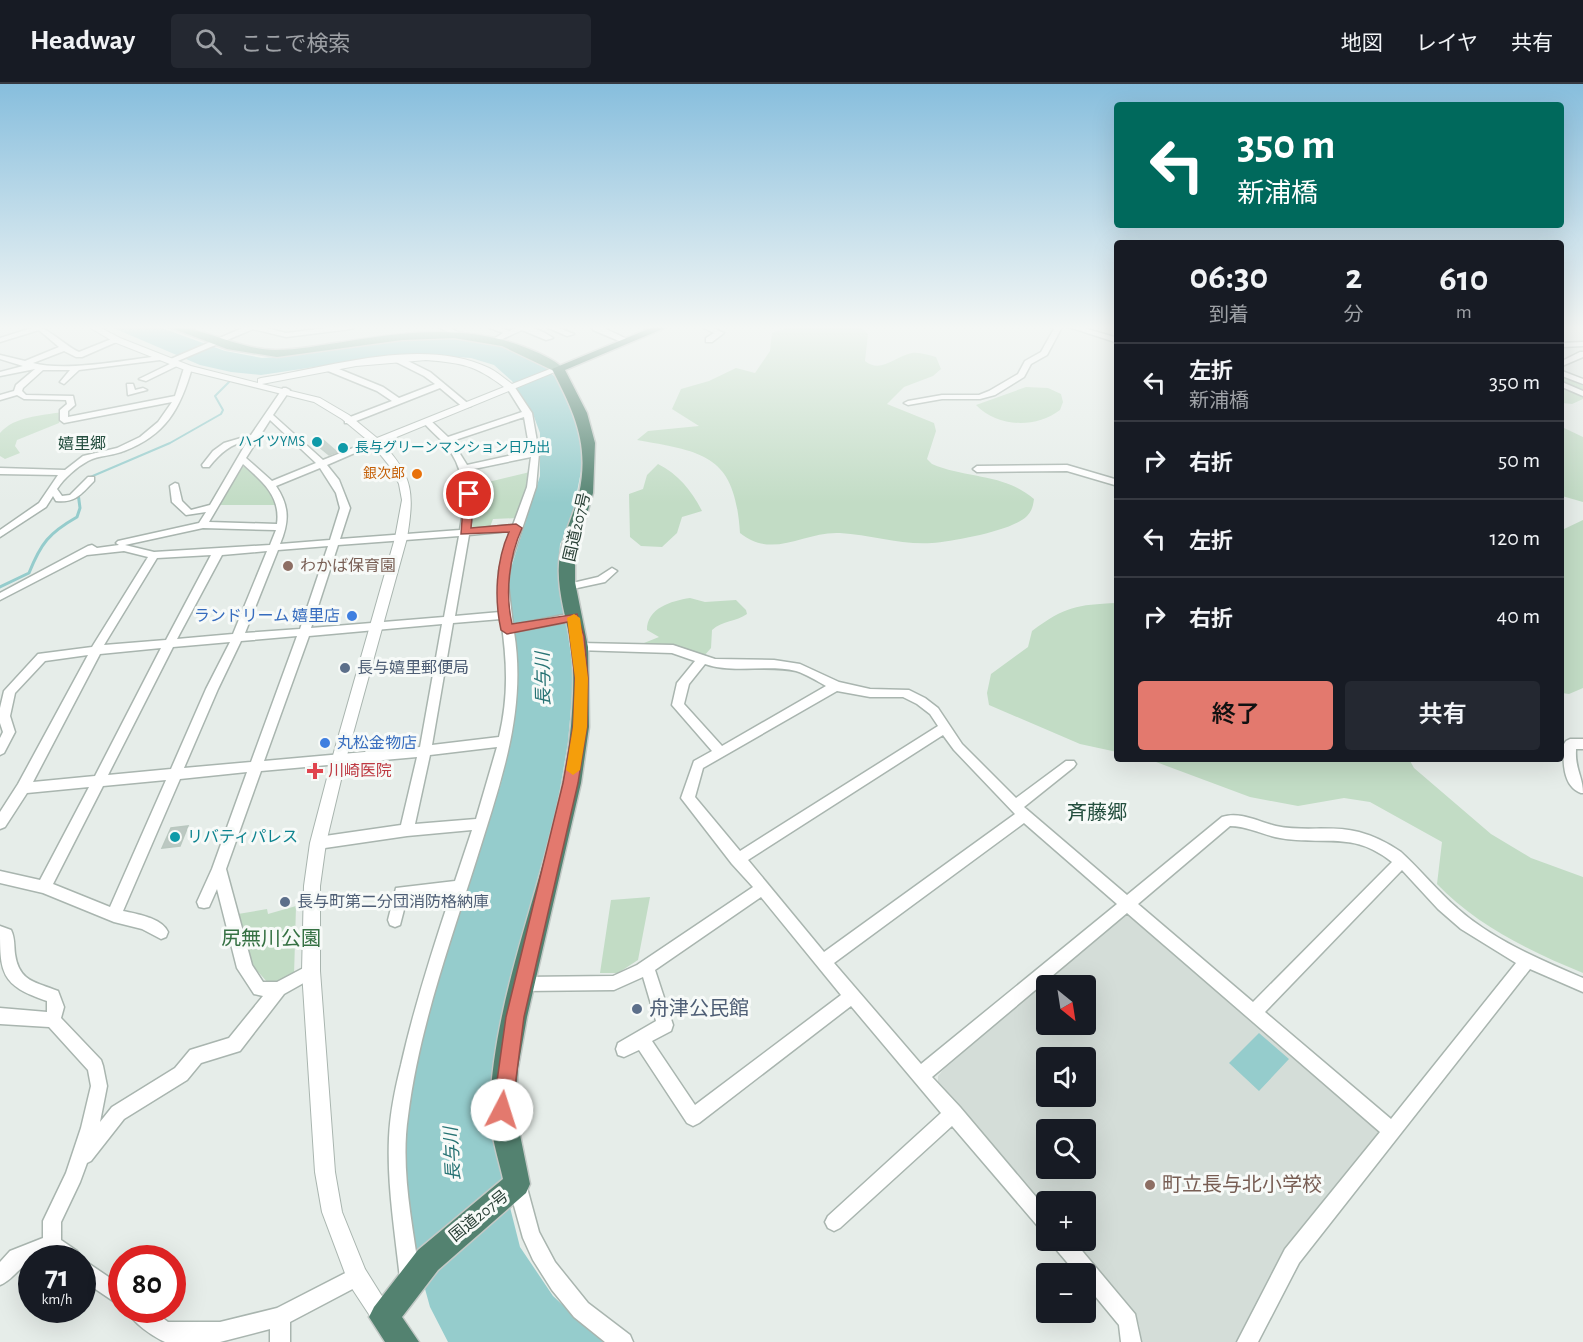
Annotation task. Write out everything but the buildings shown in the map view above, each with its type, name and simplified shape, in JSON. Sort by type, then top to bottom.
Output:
[{"type":"highway","name":"国道207号","points":[[384,1317],[443,1246],[514,1187],[502,1110],[506,1068],[523,984],[571,783],[580,727],[580,648],[571,617],[567,555],[586,493],[589,443],[581,413],[564,386]]},
{"type":"highway","points":[[384,1317],[404,1342]]},
{"type":"street","points":[[18,392],[20,386]]},
{"type":"street","points":[[130,386],[131,393],[143,390],[137,406]]},
{"type":"street","points":[[0,534],[43,506],[58,480],[86,458],[120,450],[143,439],[167,417],[179,398],[177,386]]},
{"type":"street","points":[[260,386],[286,390],[316,400],[376,442],[395,462],[402,474],[407,501],[401,538],[375,626],[318,843],[312,886],[311,971],[326,1172],[332,1212],[357,1276],[384,1317]]},
{"type":"street","points":[[371,386],[399,402]]},
{"type":"street","points":[[348,421],[439,386]]},
{"type":"street","points":[[442,386],[467,406]]},
{"type":"street","points":[[271,485],[515,386]]},
{"type":"street","points":[[908,403],[942,397],[980,397],[1004,386]]},
{"type":"street","points":[[1565,386],[1582,394]]},
{"type":"street","points":[[415,1277],[398,1160],[399,1120],[416,1023],[480,824],[494,788],[505,741],[513,670],[509,629],[504,615],[504,573],[508,547],[528,499],[535,453],[533,430],[528,413],[512,387]]},
{"type":"street","points":[[203,525],[254,437],[286,390]]},
{"type":"street","points":[[18,392],[24,397],[70,398],[71,405],[64,410],[64,420],[179,398]]},
{"type":"street","points":[[0,398],[18,392]]},
{"type":"street","points":[[447,440],[528,413]]},
{"type":"street","points":[[204,902],[219,870],[257,766],[345,508],[338,482],[268,415]]},
{"type":"street","points":[[407,830],[425,751],[469,506],[469,482],[465,468],[447,440],[427,422]]},
{"type":"street","points":[[206,465],[222,446],[241,438],[254,437]]},
{"type":"street","points":[[465,468],[535,453]]},
{"type":"street","points":[[114,915],[212,689],[237,639],[282,527],[285,512],[271,485],[242,459]]},
{"type":"street","points":[[977,469],[1067,468],[1114,482]]},
{"type":"street","points":[[0,471],[67,473]]},
{"type":"street","points":[[53,489],[59,499],[74,496],[91,479]]},
{"type":"street","points":[[176,486],[177,501],[189,513],[213,507]]},
{"type":"street","points":[[0,597],[94,547],[130,543],[203,525],[282,527]]},
{"type":"street","points":[[86,552],[124,548],[154,555],[218,552],[516,528]]},
{"type":"street","points":[[44,887],[168,644],[218,552]]},
{"type":"street","points":[[0,823],[23,788],[96,650],[154,555]]},
{"type":"street","points":[[568,587],[601,580],[612,572]]},
{"type":"street","points":[[0,750],[9,732],[4,712],[10,691],[42,657],[96,650],[504,615]]},
{"type":"street","points":[[509,629],[571,617]]},
{"type":"street","points":[[580,648],[673,649],[716,663],[774,664],[800,668],[836,686],[870,693],[905,693],[934,711],[958,747],[1020,810],[1392,1131]]},
{"type":"street","points":[[704,658],[683,683],[678,705],[720,752]]},
{"type":"street","points":[[836,686],[698,765],[688,798],[822,962],[1036,1211]]},
{"type":"street","points":[[737,860],[946,727]]},
{"type":"street","points":[[23,788],[176,772],[425,751],[505,741]]},
{"type":"street","points":[[1581,788],[1571,778],[1569,760],[1570,744],[1583,744]]},
{"type":"street","points":[[822,962],[1020,810],[1070,764]]},
{"type":"street","points":[[921,1075],[1227,821],[1238,820],[1286,833],[1341,832],[1376,843],[1401,862],[1453,914],[1527,962],[1583,985]]},
{"type":"street","points":[[318,843],[407,830],[480,824]]},
{"type":"street","points":[[1253,1013],[1401,862]]},
{"type":"street","points":[[219,870],[244,968],[259,989],[279,989]]},
{"type":"street","points":[[0,877],[44,887],[114,915],[145,923],[161,932]]},
{"type":"street","points":[[394,920],[401,892],[460,887]]},
{"type":"street","points":[[523,984],[614,983],[647,967],[761,889]]},
{"type":"street","points":[[0,933],[6,935],[9,971],[23,987],[53,996],[56,1007],[53,1020]]},
{"type":"street","points":[[1247,1342],[1292,1256],[1527,962]]},
{"type":"street","points":[[624,1049],[665,1025],[647,967]]},
{"type":"street","points":[[78,1163],[118,1113],[181,1074],[196,1056],[234,1045],[279,989],[311,971]]},
{"type":"street","points":[[641,1039],[693,1117],[852,996]]},
{"type":"street","points":[[0,1016],[53,1020],[85,1051],[95,1066],[99,1086],[78,1163],[52,1221],[52,1244],[17,1258],[0,1276]]},
{"type":"street","points":[[834,1221],[954,1113]]},
{"type":"street","points":[[514,1187],[531,1237],[560,1288],[588,1317],[623,1342]]},
{"type":"street","points":[[1070,1251],[1128,1321],[1131,1342]]},
{"type":"street","points":[[149,1323],[162,1337],[220,1332],[280,1317],[357,1276]]},
{"type":"street","points":[[280,1317],[280,1342]]},
{"type":"shaded area","name":"町立長与北小学校","points":[[1124,912],[1133,912],[1387,1129],[1243,1342],[1141,1342],[1139,1324],[1096,1274],[1096,1263],[1086,1263],[1076,1251],[1096,1251],[1096,1191],[1036,1191],[1036,1203],[941,1092],[938,1076],[1036,989],[1036,1035],[1096,1035],[1096,975],[1052,975]]},
{"type":"green space","points":[[693,386],[907,386],[887,404],[934,423],[936,431],[927,459],[932,464],[1010,485],[1034,499],[1032,508],[1029,514],[1020,521],[996,531],[932,543],[909,543],[840,533],[777,544],[752,541],[740,533],[732,488],[723,473],[712,462],[699,454],[682,449],[637,440],[648,431],[699,426],[672,409],[681,389]]},
{"type":"green space","points":[[1564,386],[1583,386],[1583,399],[1572,404],[1564,403]]},
{"type":"green space","points":[[1026,387],[1048,388],[1061,394],[1063,402],[1060,410],[1039,420],[1016,423],[994,418],[976,405]]},
{"type":"green space","points":[[62,412],[59,423],[17,440],[15,446],[20,453],[5,459],[0,456],[0,433],[6,427],[20,420]]},
{"type":"green space","points":[[1564,428],[1583,437],[1583,502],[1564,497]]},
{"type":"green space","points":[[658,464],[684,484],[702,511],[682,517],[677,533],[662,547],[641,546],[630,537],[629,494],[643,489],[647,475]]},
{"type":"green space","points":[[246,466],[279,505],[218,505],[240,468]]},
{"type":"green space","points":[[530,472],[518,518],[493,519],[490,527],[472,529],[476,485]]},
{"type":"green space","points":[[1583,520],[1583,688],[1569,694],[1564,693],[1564,529]]},
{"type":"green space","points":[[690,598],[705,602],[736,600],[747,614],[712,630],[711,648],[704,656],[672,646],[639,645],[659,637],[647,630],[648,622],[656,611],[675,601]]},
{"type":"green space","points":[[1114,603],[1114,751],[1080,744],[989,705],[987,693],[991,674],[1028,647],[1032,631],[1054,616],[1072,608]]},
{"type":"green space","points":[[1156,762],[1411,762],[1414,768],[1491,834],[1531,858],[1583,877],[1583,973],[1505,936],[1452,899],[1437,884],[1442,842],[1370,802],[1344,798],[1298,806],[1250,797]]},
{"type":"green space","points":[[650,897],[638,960],[618,973],[600,973],[611,900]]},
{"type":"green space","name":"尻無川公園","points":[[296,906],[294,976],[269,984],[253,966],[238,914],[267,909],[268,914]]},
{"type":"water","name":"長与川","points":[[515,386],[560,386],[573,409],[582,437],[582,466],[571,523],[560,544],[558,570],[574,674],[568,742],[558,801],[497,1064],[498,1160],[520,1247],[553,1296],[584,1325],[610,1342],[448,1342],[430,1307],[414,1249],[406,1173],[405,1117],[423,1021],[501,783],[510,740],[517,684],[507,581],[540,476],[540,433],[533,414]]},
{"type":"water","points":[[1259,1033],[1289,1059],[1259,1091],[1229,1063]]},
{"type":"waterway","points":[[88,478],[170,443],[221,414],[223,410],[215,396],[225,386]]},
{"type":"waterway","points":[[0,587],[29,573],[47,540],[59,528],[77,517],[80,508],[78,493]]},
{"type":"slow traffic","points":[[573,770],[580,727],[582,678],[580,648],[574,618]]},
{"type":"place","name":"ハイツYMS","points":[[317,442]]},
{"type":"place","name":"長与グリーンマンション日乃出","points":[[343,448]]},
{"type":"place","name":"銀次郎","points":[[417,474]]},
{"type":"place","name":"わかば保育園","points":[[288,566]]},
{"type":"place","name":"ランドリーム 嬉里店","points":[[352,616]]},
{"type":"place","name":"長与嬉里郵便局","points":[[345,668]]},
{"type":"place","name":"丸松金物店","points":[[325,743]]},
{"type":"place","name":"川崎医院","points":[[315,771]]},
{"type":"place","name":"リバティパレス","points":[[175,837]]},
{"type":"place","name":"長与町第二分団消防格納庫","points":[[285,902]]},
{"type":"place","name":"舟津公民館","points":[[637,1009]]},
{"type":"place","name":"町立長与北小学校","points":[[1150,1185]]},
{"type":"district","name":"嬉里郷","points":[[82,444]]},
{"type":"district","name":"斉藤郷","points":[[1097,813]]},
{"type":"route","points":[[469,494],[465,531],[516,528],[508,547],[504,573],[504,615],[507,630],[573,617],[580,648],[582,678],[580,727],[571,783],[515,1017],[506,1068],[502,1110]]}]
